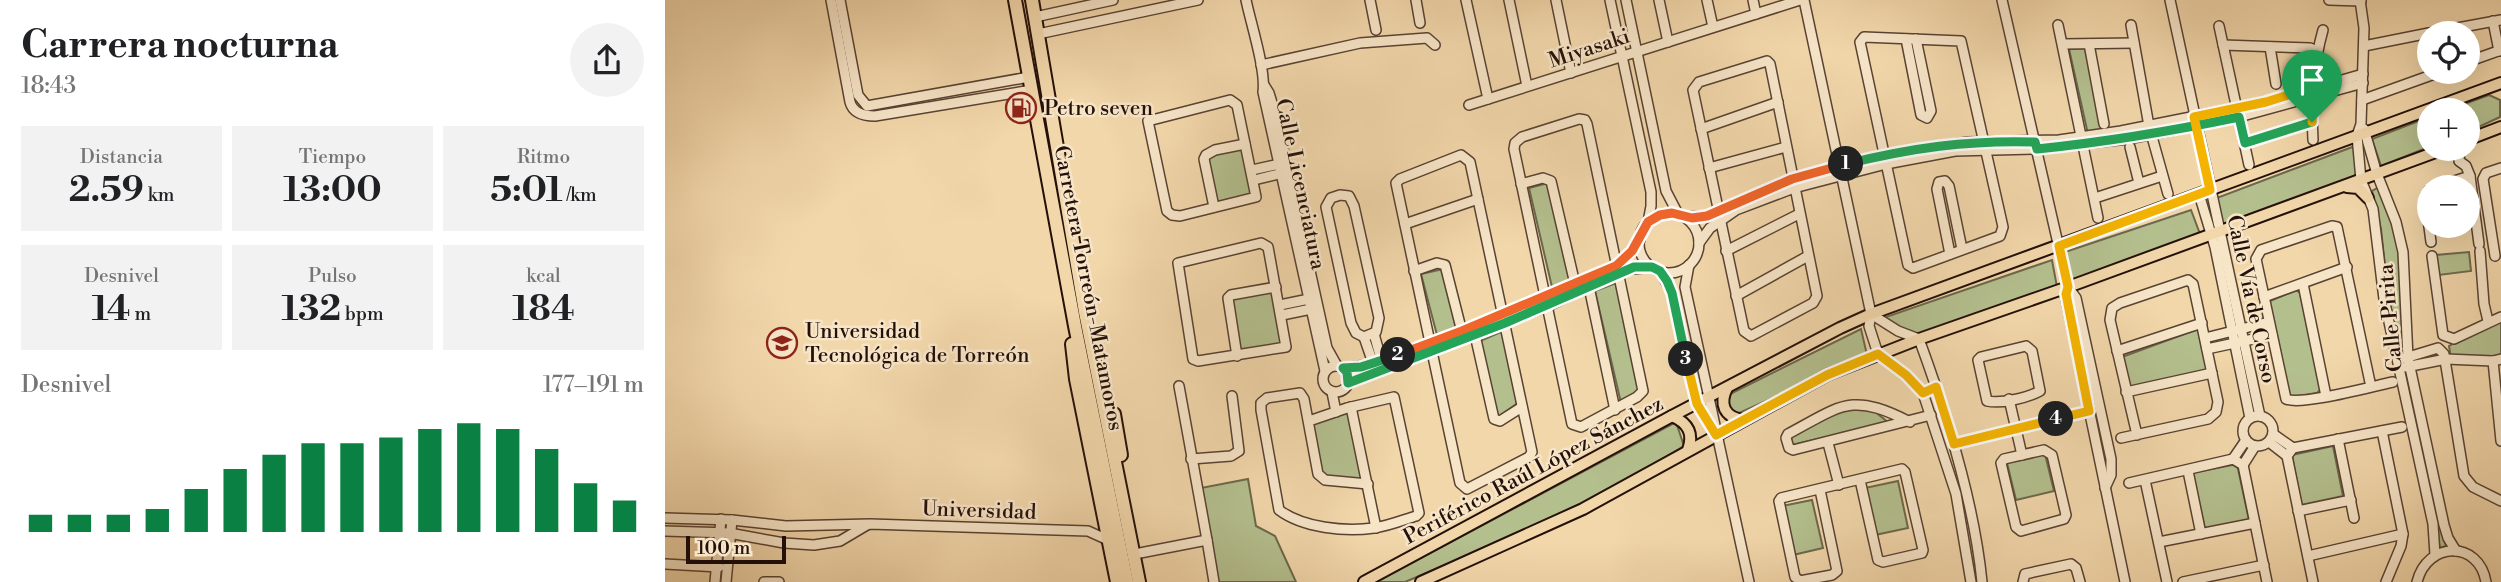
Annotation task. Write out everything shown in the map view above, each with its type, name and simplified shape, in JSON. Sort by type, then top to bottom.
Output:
[{"type":"highway","name":"Carretera Torreón-Matamoros","points":[[1015,0],[1075,326],[1104,441],[1127,582]]},
{"type":"highway","points":[[1032,0],[1086,312],[1104,441],[1139,582]]},
{"type":"highway","points":[[1086,312],[1109,389],[1146,582]]},
{"type":"highway","points":[[1075,326],[1072,340],[1073,361],[1117,582]]},
{"type":"main road","name":"Periférico Raúl López Sánchez","points":[[1364,582],[1672,416],[1871,314],[2204,192],[2361,131],[2500,86]]},
{"type":"main road","points":[[2480,135],[2501,127]]},
{"type":"main road","points":[[1421,582],[1583,509],[1827,375],[1878,354],[2417,159]]},
{"type":"main road","points":[[2340,188],[2358,188],[2368,198]]},
{"type":"main road","points":[[1727,388],[1723,398],[1724,410],[1731,417],[1742,420]]},
{"type":"main road","points":[[1672,416],[1685,423],[1689,429],[1689,450]]},
{"type":"street","points":[[831,0],[850,102],[855,111],[861,114],[875,116],[1032,90]]},
{"type":"street","points":[[840,0],[858,95],[867,106],[1029,77]]},
{"type":"street","points":[[1035,17],[1113,0]]},
{"type":"street","points":[[1145,0],[1147,10]]},
{"type":"street","points":[[1038,34],[1198,0]]},
{"type":"street","name":"Calle Licenciatura","points":[[1246,0],[1261,65],[1263,92],[1284,168],[1325,371]]},
{"type":"street","points":[[1370,0],[1376,30]]},
{"type":"street","points":[[1416,0],[1420,23]]},
{"type":"street","points":[[1466,0],[1488,99]]},
{"type":"street","points":[[1509,0],[1527,86]]},
{"type":"street","points":[[1556,0],[1571,72]]},
{"type":"street","points":[[1332,391],[1346,386],[1378,366],[1475,335],[1504,319],[1589,287],[1617,269],[1640,240],[1648,222],[1651,192],[1610,0]]},
{"type":"street","points":[[1626,0],[1666,191],[1682,216],[1696,231],[1699,243]]},
{"type":"street","points":[[1659,0],[1668,42]]},
{"type":"street","points":[[1707,0],[1713,27]]},
{"type":"street","points":[[1753,0],[1756,14]]},
{"type":"street","points":[[1802,0],[1878,354],[1906,375],[1923,393],[1961,494],[1982,582]]},
{"type":"street","name":"Miyasaki","points":[[1469,105],[1802,0]]},
{"type":"street","points":[[2002,0],[2068,287],[2076,298],[2111,459],[2111,474],[2105,488]]},
{"type":"street","name":"Calle Vía de Corso","points":[[2170,0],[2195,122],[2204,192],[2216,233],[2255,417]]},
{"type":"street","points":[[2329,0],[2360,0]]},
{"type":"street","name":"Calle Pirita","points":[[2360,0],[2364,46],[2361,180],[2377,228],[2380,279],[2433,524],[2435,555]]},
{"type":"street","points":[[2480,58],[2500,51],[2497,20]]},
{"type":"street","points":[[2058,25],[2098,218]]},
{"type":"street","points":[[2131,25],[2150,130],[2168,194]]},
{"type":"street","points":[[2220,26],[2249,165]]},
{"type":"street","points":[[2313,140],[2317,51],[2323,30]]},
{"type":"street","points":[[2364,46],[2417,35]]},
{"type":"street","points":[[1864,37],[1916,39],[1961,41],[2003,232],[2000,236],[1913,268],[1908,265],[1860,42],[1864,37]]},
{"type":"street","points":[[1261,65],[1376,40],[1427,38],[1434,45]]},
{"type":"street","points":[[1906,39],[1921,115],[1927,117],[1931,111],[1916,39]]},
{"type":"street","points":[[2063,44],[2134,43]]},
{"type":"street","points":[[2089,44],[2104,124]]},
{"type":"street","points":[[2223,45],[2310,48],[2317,51]]},
{"type":"street","points":[[2270,47],[2276,84]]},
{"type":"street","points":[[1767,61],[1770,64],[1778,102],[1817,296],[1814,303],[1751,336],[1744,331],[1693,90],[1699,82],[1767,61]]},
{"type":"street","points":[[1648,222],[1660,215],[1700,218],[1719,216],[1737,211],[1793,184],[1885,160],[1985,145],[2084,141],[2150,130],[2238,112],[2363,79]]},
{"type":"street","points":[[2362,100],[2417,80]]},
{"type":"street","points":[[1233,100],[1237,105],[1253,175],[1255,198],[1180,216],[1172,215],[1167,211],[1148,121],[1233,100]]},
{"type":"street","points":[[1701,129],[1778,102]]},
{"type":"street","points":[[1579,119],[1585,120],[1643,391],[1615,410],[1581,427],[1572,424],[1521,184],[1514,149],[1518,139],[1579,119]]},
{"type":"street","points":[[2245,143],[2312,122]]},
{"type":"street","name":"Calle Pirita","points":[[2361,131],[2396,222],[2403,252],[2409,362],[2444,525],[2456,551]]},
{"type":"street","points":[[1214,207],[1204,159],[1215,150],[1245,144]]},
{"type":"street","points":[[1709,168],[1786,147]]},
{"type":"street","points":[[2130,147],[2139,183]]},
{"type":"street","points":[[1461,155],[1470,162],[1531,449],[1529,457],[1471,488],[1464,488],[1460,483],[1405,224],[1397,181],[1461,155]]},
{"type":"street","points":[[2459,161],[2466,166],[2470,175]]},
{"type":"street","points":[[1253,175],[1284,168]]},
{"type":"street","points":[[2495,256],[2483,179],[2486,173],[2501,168]]},
{"type":"street","points":[[2095,198],[2162,176]]},
{"type":"street","points":[[1521,184],[1543,178],[1551,181],[1575,284]]},
{"type":"street","points":[[1950,254],[1937,183],[1945,181],[1949,186],[1962,249]]},
{"type":"street","points":[[1340,195],[1349,196],[1354,205],[1379,318],[1378,329],[1369,336],[1356,333],[1350,323],[1326,207],[1331,198],[1340,195]]},
{"type":"street","points":[[1405,224],[1478,200]]},
{"type":"street","points":[[1726,251],[1799,214]]},
{"type":"street","points":[[1719,216],[1699,243],[1697,253],[1689,265],[1685,287],[1749,582]]},
{"type":"street","points":[[2371,387],[2337,228],[2332,226],[2261,250],[2256,259],[2286,399],[2294,402],[2371,387],[2393,382]]},
{"type":"street","points":[[2430,238],[2431,242]]},
{"type":"street","points":[[2478,238],[2483,304],[2488,321]]},
{"type":"street","points":[[1640,240],[1642,255],[1656,269],[1672,293],[1697,404],[1716,435]]},
{"type":"street","points":[[1265,244],[1268,247],[1281,311],[1286,348],[1198,361],[1193,359],[1178,263],[1265,244]]},
{"type":"street","points":[[1736,296],[1808,256]]},
{"type":"street","points":[[2433,256],[2443,335],[2454,338],[2501,317]]},
{"type":"street","points":[[1415,271],[1437,263],[1445,265],[1462,331]]},
{"type":"street","points":[[1547,301],[1575,284],[1617,269],[1634,267],[1675,272],[1689,265]]},
{"type":"street","points":[[2264,297],[2347,267]]},
{"type":"street","points":[[2121,439],[2137,435],[2213,416],[2218,402],[2193,284],[2190,281],[2184,280],[2120,303],[2112,309],[2110,320],[2137,435]]},
{"type":"street","points":[[2303,284],[2326,396]]},
{"type":"street","points":[[1237,356],[1228,298],[1231,295],[1276,287]]},
{"type":"street","points":[[1589,287],[1615,410]]},
{"type":"street","points":[[2068,287],[2066,294],[2125,582]]},
{"type":"street","points":[[1281,311],[1313,304]]},
{"type":"street","name":"Calle Licenciatura","points":[[1313,304],[1327,348],[1340,367]]},
{"type":"street","points":[[1871,314],[1898,331],[1919,339],[1954,444],[1971,582]]},
{"type":"street","points":[[1430,348],[1462,331],[1504,319]]},
{"type":"street","points":[[2205,338],[2269,322]]},
{"type":"street","points":[[2117,351],[2202,323]]},
{"type":"street","points":[[1475,335],[1494,419],[1500,421],[1523,407]]},
{"type":"street","points":[[2207,349],[2272,335]]},
{"type":"street","points":[[1369,336],[1378,366]]},
{"type":"street","points":[[2027,346],[2032,351],[2040,391],[2009,399],[1990,403],[1987,401],[1978,360],[2027,346]]},
{"type":"street","points":[[2398,365],[2438,348],[2444,354],[2462,469],[2468,482],[2478,490],[2501,500]]},
{"type":"street","points":[[2446,359],[2497,360],[2501,441]]},
{"type":"street","points":[[1336,412],[1332,391],[1324,386],[1325,371],[1330,367],[1378,366]]},
{"type":"street","points":[[1340,367],[1347,372],[1349,407],[1376,528]]},
{"type":"street","points":[[2126,392],[2212,373]]},
{"type":"street","points":[[1179,386],[1214,582]]},
{"type":"street","points":[[1923,393],[1936,387]]},
{"type":"street","points":[[1309,421],[1349,407],[1392,397],[1396,399],[1420,510],[1416,516],[1376,528],[1329,527],[1310,523],[1279,510],[1261,403],[1267,398],[1300,393],[1304,399],[1315,466],[1320,477],[1325,480],[1368,484]]},
{"type":"street","points":[[1192,459],[1231,456],[1239,451],[1232,396]]},
{"type":"street","points":[[2009,399],[2022,455]]},
{"type":"street","points":[[1910,422],[1875,407],[1853,404],[1830,411],[1788,434],[1786,438],[1790,450],[1828,443],[1910,422],[1931,415]]},
{"type":"street","points":[[1954,444],[2089,411]]},
{"type":"street","points":[[2267,582],[2243,465],[2251,443],[2244,426],[2255,417],[2270,421],[2271,438]]},
{"type":"street","points":[[2290,452],[2338,439],[2402,427]]},
{"type":"street","points":[[2382,431],[2403,534],[2401,546],[2386,582]]},
{"type":"street","points":[[2129,483],[2233,459],[2251,443],[2271,438]]},
{"type":"street","points":[[2271,438],[2290,452],[2298,511],[2313,582]]},
{"type":"street","points":[[2338,439],[2354,518]]},
{"type":"street","points":[[1828,443],[1839,485]]},
{"type":"street","points":[[2045,450],[2052,455],[2066,515],[2062,521],[2018,530],[2001,467],[2004,459],[2022,455],[2045,450]]},
{"type":"street","points":[[2233,459],[2243,465]]},
{"type":"street","points":[[1820,489],[1837,568],[1832,575],[1800,581],[1795,577],[1779,501],[1820,489],[1904,470],[1922,554],[1883,562],[1878,560],[1860,480]]},
{"type":"street","points":[[2188,471],[2201,534]]},
{"type":"street","points":[[2145,480],[2167,582]]},
{"type":"street","points":[[2298,511],[2351,500]]},
{"type":"street","points":[[1088,531],[1104,517]]},
{"type":"street","name":"Universidad","points":[[665,518],[732,520],[786,526],[870,524],[1088,531],[1108,540]]},
{"type":"street","points":[[721,520],[718,533],[721,568],[726,582]]},
{"type":"street","points":[[715,582],[732,520]]},
{"type":"street","points":[[2159,542],[2255,523]]},
{"type":"street","points":[[665,531],[729,533],[784,543],[828,544],[840,541],[870,524]]},
{"type":"street","points":[[2308,556],[2403,534]]},
{"type":"street","points":[[1140,553],[1207,540]]},
{"type":"street","points":[[2417,582],[2426,562],[2445,551],[2456,551],[2477,562],[2485,578],[2494,582]]},
{"type":"street","points":[[665,564],[721,568]]},
{"type":"street","points":[[2023,582],[2025,574],[2071,565],[2076,568],[2080,582]]},
{"type":"street","points":[[2183,582],[2264,565]]},
{"type":"street","points":[[764,582],[779,582]]},
{"type":"green space","points":[[2085,48],[2102,131],[2088,134],[2069,49]]},
{"type":"green space","points":[[2489,95],[2500,100],[2500,117],[2480,126],[2480,98]]},
{"type":"green space","points":[[2417,122],[2417,152],[2381,166],[2372,139]]},
{"type":"green space","points":[[1245,145],[1256,196],[1215,205],[1206,155]]},
{"type":"green space","points":[[2355,146],[2356,176],[2224,226],[2214,199]]},
{"type":"green space","points":[[1548,183],[1572,283],[1552,287],[1529,188]]},
{"type":"green space","points":[[2379,187],[2400,255],[2405,354],[2401,354],[2388,295],[2381,229],[2372,191]]},
{"type":"green space","points":[[2191,210],[2200,234],[2072,282],[2065,252]]},
{"type":"green space","points":[[2469,252],[2471,271],[2439,275],[2436,255]]},
{"type":"green space","points":[[2052,260],[2057,287],[1920,336],[1880,319]]},
{"type":"green space","points":[[1443,269],[1459,329],[1437,335],[1421,274]]},
{"type":"green space","points":[[1616,283],[1640,390],[1621,403],[1595,291]]},
{"type":"green space","points":[[1274,290],[1284,345],[1239,353],[1230,298]]},
{"type":"green space","points":[[2296,290],[2300,293],[2321,389],[2317,393],[2292,397],[2288,394],[2268,308],[2270,301]]},
{"type":"green space","points":[[2501,321],[2501,357],[2451,358],[2449,346],[2485,326]]},
{"type":"green space","points":[[1861,329],[1867,355],[1737,414],[1728,408],[1728,395]]},
{"type":"green space","points":[[2198,329],[2208,371],[2130,389],[2122,357]]},
{"type":"green space","points":[[1503,331],[1519,402],[1498,417],[1480,341]]},
{"type":"green space","points":[[2409,375],[2446,546],[2440,548],[2403,376]]},
{"type":"green space","points":[[1852,408],[1874,411],[1889,423],[1792,445],[1791,436]]},
{"type":"green space","points":[[1349,410],[1364,481],[1326,477],[1319,470],[1312,422]]},
{"type":"green space","points":[[1676,422],[1684,446],[1617,486],[1528,530],[1405,582],[1376,582]]},
{"type":"green space","points":[[2333,446],[2343,496],[2301,505],[2292,455]]},
{"type":"green space","points":[[2045,454],[2054,491],[2016,500],[2007,463]]},
{"type":"green space","points":[[2237,464],[2249,520],[2205,529],[2192,473]]},
{"type":"green space","points":[[1248,479],[1256,526],[1275,536],[1296,582],[1217,582],[1201,488]]},
{"type":"green space","points":[[1898,481],[1908,528],[1875,535],[1865,488]]},
{"type":"green space","points":[[1812,500],[1823,548],[1793,555],[1782,506]]},
{"type":"place","name":"Petro seven","points":[[1021,108]]},
{"type":"place","name":"Universidad Tecnológica de Torreón","points":[[782,343]]},
{"type":"route","points":[[2312,122],[2245,143],[2239,117],[2196,126],[2128,139],[2037,149],[2035,142],[1952,143],[1839,166],[1792,179],[1700,218],[1672,213],[1660,215],[1648,222],[1642,230],[1640,240],[1626,258],[1612,268],[1430,344],[1356,368],[1343,368],[1347,372],[1348,383],[1548,306],[1623,270],[1652,267],[1660,271],[1672,293],[1697,404],[1716,435],[1827,375],[1878,354],[1906,375],[1923,393],[1936,387],[1954,444],[2089,411],[2059,246],[2210,190],[2196,126],[2194,117],[2266,102],[2314,87],[2312,122]]}]
